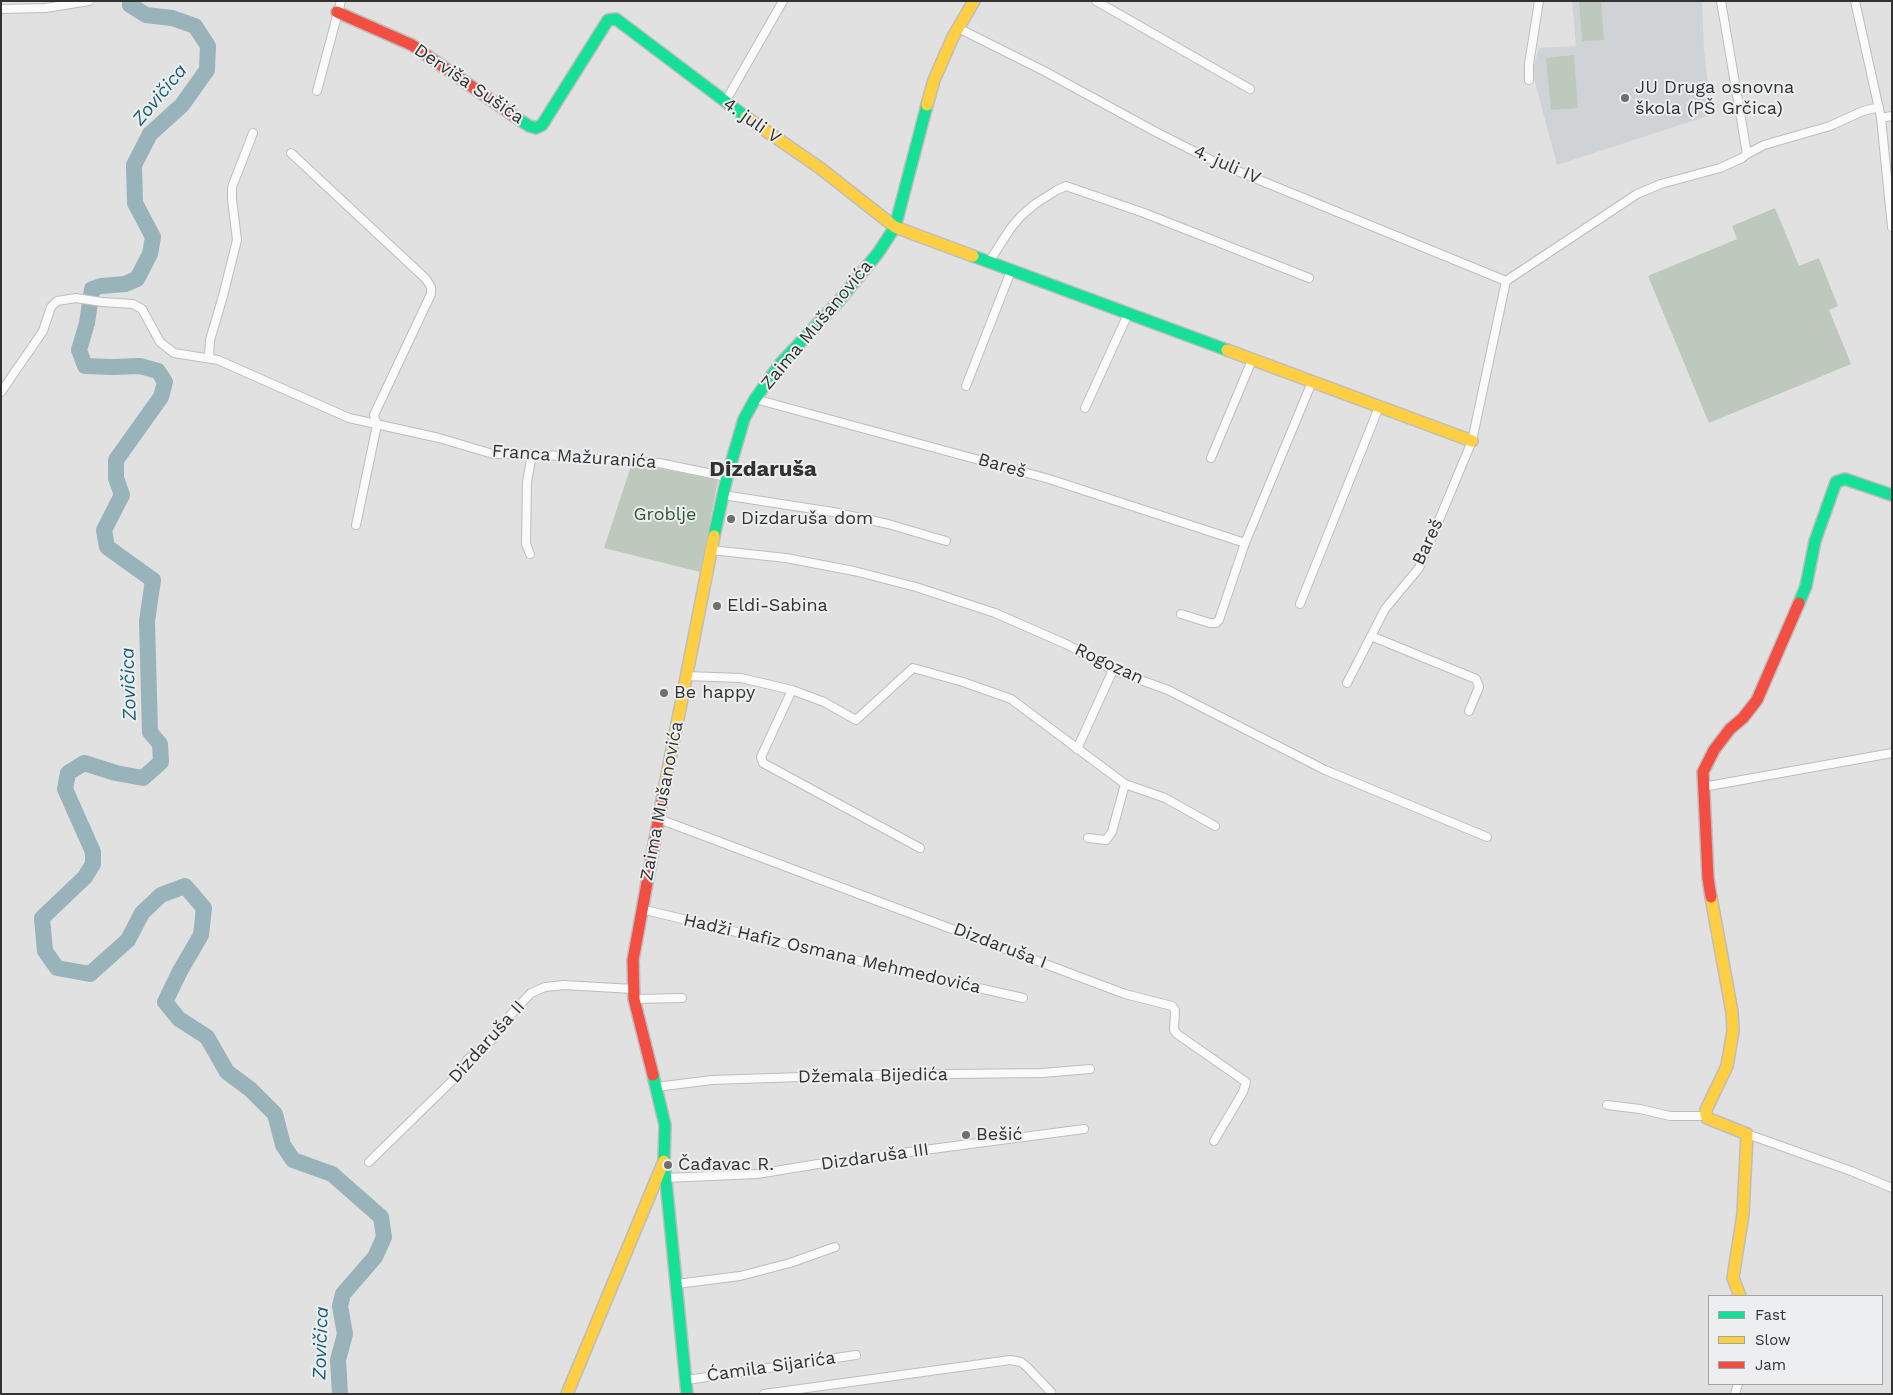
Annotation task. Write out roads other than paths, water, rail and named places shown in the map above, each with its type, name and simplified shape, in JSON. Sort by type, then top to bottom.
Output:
[{"type":"street","points":[[1,9],[46,8],[89,1]]},
{"type":"street","points":[[725,102],[783,1]]},
{"type":"street","name":"Zaima Mušanovića","points":[[664,1161],[665,1124],[633,994],[633,960],[686,676],[727,477],[744,419],[755,399],[780,364],[838,302],[872,260],[895,227],[934,80],[958,28],[974,1]]},
{"type":"street","points":[[1096,1],[1250,89]]},
{"type":"street","points":[[1529,80],[1529,64],[1539,1]]},
{"type":"street","points":[[1721,1],[1747,154]]},
{"type":"street","points":[[1854,1],[1881,118],[1892,227]]},
{"type":"street","points":[[317,91],[339,7]]},
{"type":"street","name":"Derviša Sušića","points":[[339,7],[412,45],[529,126],[536,128],[542,125],[608,20]]},
{"type":"street","name":"4. juli V","points":[[608,20],[616,19],[725,102],[820,168],[895,227]]},
{"type":"street","name":"4. juli IV","points":[[958,28],[1213,160],[1506,281]]},
{"type":"street","points":[[1506,281],[1637,194],[1662,184],[1720,168],[1764,145],[1830,126],[1879,107]]},
{"type":"street","points":[[1881,118],[1892,116]]},
{"type":"street","points":[[208,358],[210,340],[224,296],[237,240],[232,186],[253,133]]},
{"type":"street","points":[[292,153],[426,278],[431,287],[431,294],[374,415],[376,425],[356,525]]},
{"type":"street","points":[[989,262],[1010,229],[1021,216],[1034,204],[1066,186],[1144,213],[1309,278]]},
{"type":"street","points":[[895,227],[1472,441]]},
{"type":"street","points":[[966,386],[1011,270]]},
{"type":"street","name":"Bareš","points":[[1346,683],[1385,609],[1419,568],[1472,441],[1506,281]]},
{"type":"street","name":"Franca Mažuranića","points":[[1,392],[43,331],[51,307],[57,301],[76,298],[133,304],[142,309],[160,342],[174,352],[218,360],[349,418],[439,438],[493,454],[532,454],[659,462],[727,477]]},
{"type":"street","points":[[1085,408],[1128,314]]},
{"type":"street","points":[[1211,458],[1252,360]]},
{"type":"street","points":[[1181,614],[1210,623],[1216,623],[1220,620],[1245,542],[1312,382]]},
{"type":"street","name":"Bareš","points":[[755,399],[1049,479],[1245,542]]},
{"type":"street","points":[[1300,604],[1379,407]]},
{"type":"street","points":[[530,554],[526,544],[527,482],[532,454]]},
{"type":"street","points":[[1892,495],[1845,479],[1836,482],[1815,541],[1806,586],[1757,700],[1743,718],[1730,729],[1714,750],[1703,772],[1708,878],[1732,1012],[1731,1048],[1727,1066],[1706,1110],[1706,1114],[1708,1118],[1747,1134],[1851,1171],[1892,1188]]},
{"type":"street","points":[[723,495],[832,512],[888,524],[946,541]]},
{"type":"street","name":"Rogozan","points":[[712,550],[796,560],[854,571],[916,587],[995,613],[1068,645],[1113,670],[1168,690],[1325,770],[1487,837]]},
{"type":"street","points":[[1371,636],[1476,679],[1479,687],[1469,711]]},
{"type":"street","points":[[686,676],[741,678],[792,690],[824,702],[856,720],[912,668],[963,682],[1011,699],[1125,784],[1165,798],[1215,826]]},
{"type":"street","points":[[1076,749],[1084,736],[1113,670]]},
{"type":"street","points":[[792,690],[762,757],[763,763],[920,848]]},
{"type":"street","points":[[1703,787],[1892,753]]},
{"type":"street","points":[[1088,838],[1106,840],[1112,832],[1125,784]]},
{"type":"street","name":"Dizdaruša I","points":[[659,818],[1125,994],[1172,1006],[1175,1010],[1174,1030],[1177,1034],[1246,1082],[1243,1092],[1214,1141]]},
{"type":"street","name":"Hadži Hafiz Osmana Mehmedovića","points":[[641,909],[1023,998]]},
{"type":"street","name":"Dizdaruša II","points":[[368,1162],[460,1073],[466,1060],[493,1039],[512,1012],[531,993],[544,987],[564,985],[682,998]]},
{"type":"street","name":"Džemala Bijedića","points":[[656,1087],[712,1080],[860,1075],[1042,1073],[1090,1069]]},
{"type":"street","points":[[1607,1106],[1640,1109],[1670,1116],[1701,1116],[1706,1114]]},
{"type":"street","name":"Dizdaruša III","points":[[666,1178],[757,1174],[818,1164],[1084,1129]]},
{"type":"street","points":[[1740,1295],[1733,1278],[1743,1214],[1747,1134]]},
{"type":"street","points":[[664,1161],[688,1394]]},
{"type":"street","points":[[567,1394],[664,1161]]},
{"type":"street","points":[[677,1284],[740,1276],[790,1263],[835,1247]]},
{"type":"street","name":"Ćamila Sijarića","points":[[686,1380],[856,1355]]},
{"type":"street","name":"Ćamila Sijarića","points":[[764,1394],[1010,1360],[1021,1362],[1051,1392]]},
{"type":"waterway","name":"Zovičica","points":[[130,1],[130,5],[146,15],[172,18],[195,26],[208,46],[207,70],[182,105],[150,134],[134,165],[135,203],[153,237],[150,254],[137,279],[125,284],[101,286],[92,289],[87,323],[79,350],[85,366],[140,366],[158,371],[165,382],[161,397],[116,460],[116,478],[122,495],[104,530],[107,547],[153,580],[147,621],[150,732],[160,744],[161,762],[143,778],[116,773],[84,763],[68,773],[65,789],[93,852],[93,864],[85,877],[42,918],[45,951],[57,968],[90,974],[128,940],[142,913],[161,895],[185,886],[204,908],[201,935],[165,1002],[179,1019],[207,1037],[227,1072],[250,1089],[275,1114],[283,1145],[293,1160],[332,1174],[381,1217],[384,1237],[375,1257],[343,1294],[340,1306],[345,1334],[338,1360],[340,1394]]},
{"type":"place","name":"JU Druga osnovna škola (PŠ Grčica)","points":[[1625,98]]},
{"type":"place","name":"Dizdaruša dom","points":[[731,519]]},
{"type":"place","name":"Eldi-Sabina","points":[[717,606]]},
{"type":"place","name":"Be happy","points":[[664,693]]},
{"type":"place","name":"Bešić","points":[[966,1135]]},
{"type":"place","name":"Čađavac R.","points":[[668,1165]]},
{"type":"district","name":"Dizdaruša","points":[[763,470]]},
{"type":"park label","name":"Groblje","points":[[665,515]]}]
